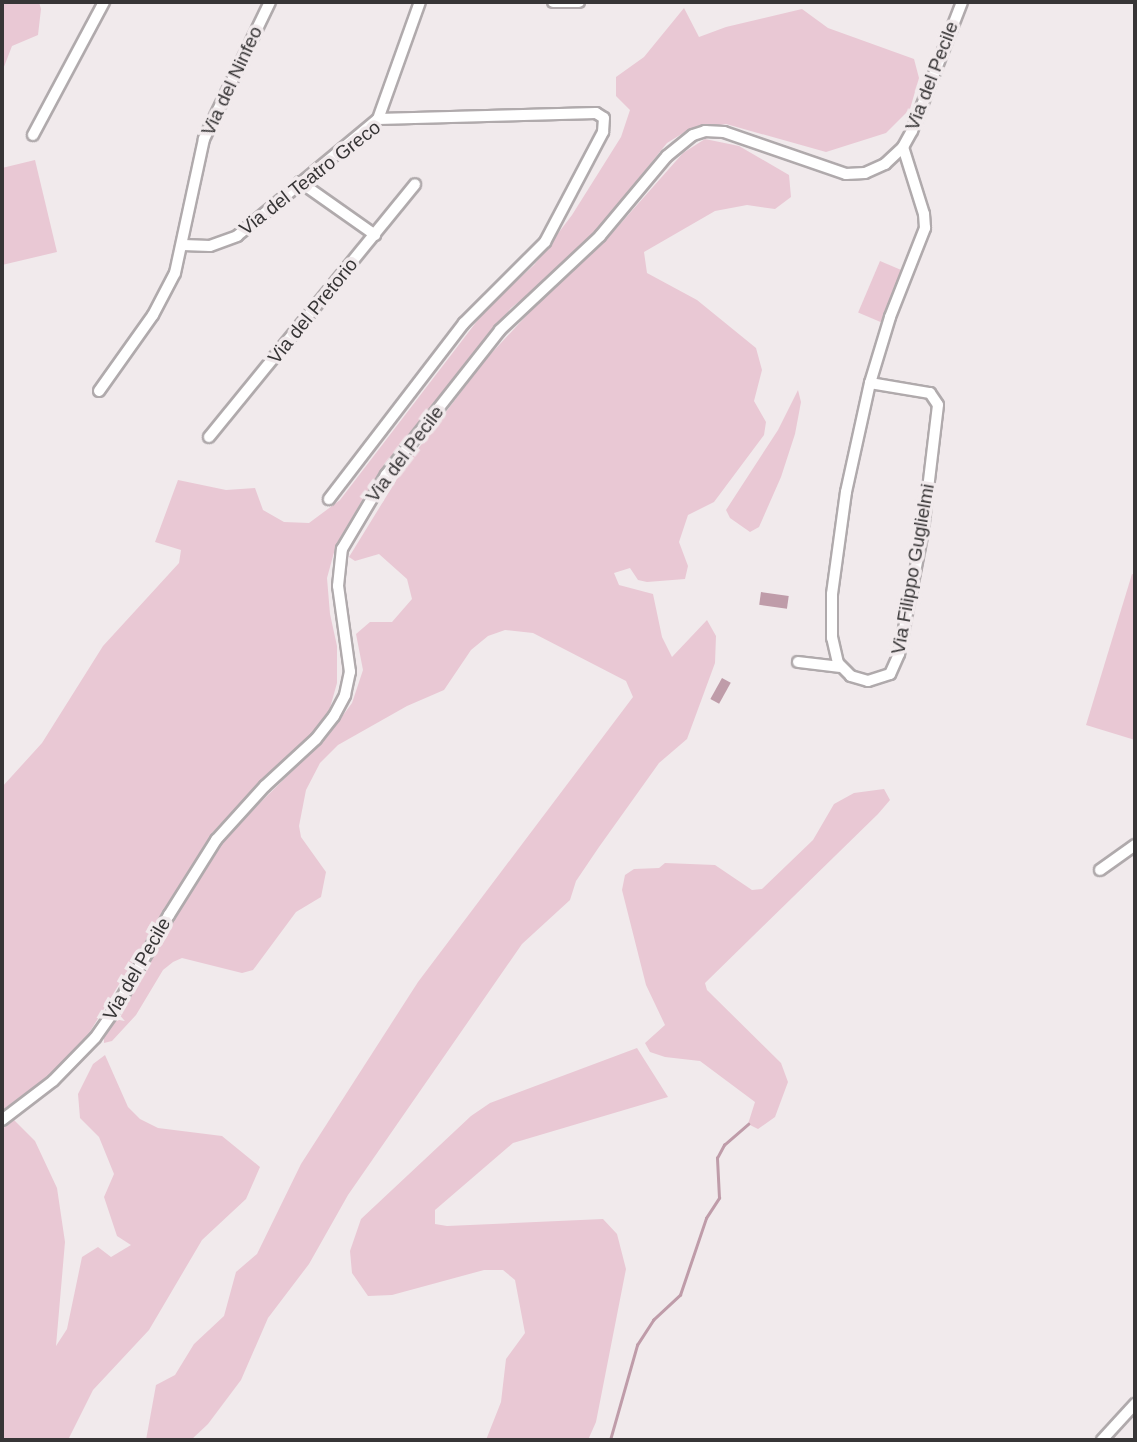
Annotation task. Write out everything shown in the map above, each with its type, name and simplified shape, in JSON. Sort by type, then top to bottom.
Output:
[{"type":"street","points":[[33,135],[104,2]]},
{"type":"street","name":"Via del Ninfeo","points":[[99,391],[159,305],[175,273],[207,131],[270,2]]},
{"type":"street","points":[[378,119],[420,2]]},
{"type":"street","points":[[553,2],[579,2]]},
{"type":"street","name":"Via del Pecile","points":[[2,1120],[53,1081],[95,1038],[216,840],[265,786],[316,739],[334,716],[345,695],[350,672],[337,579],[342,549],[386,475],[510,318],[606,230],[667,156],[693,135],[705,131],[724,132],[852,174],[881,166],[902,147],[962,2]]},
{"type":"street","name":"Via del Teatro Greco","points":[[183,245],[210,246],[237,236],[378,119],[596,113],[604,118]]},
{"type":"street","name":"Via del Pecile","points":[[329,499],[464,323],[545,242],[603,132],[604,118]]},
{"type":"street","points":[[798,662],[840,667],[831,627],[832,584],[848,482],[870,383],[890,317],[925,228],[923,211],[902,147]]},
{"type":"street","points":[[300,182],[375,235]]},
{"type":"street","name":"Via del Pretorio","points":[[209,437],[415,184]]},
{"type":"street","name":"Via Filippo Guglielmi","points":[[840,667],[854,678],[868,681],[887,676],[896,663],[919,554],[938,405],[932,394],[870,383]]},
{"type":"street","points":[[1100,870],[1135,845]]},
{"type":"street","points":[[1102,1440],[1135,1404]]},
{"type":"shaded area","points":[[2,2],[39,2],[41,9],[38,35],[12,46],[2,72]]},
{"type":"shaded area","points":[[684,8],[699,37],[726,27],[802,9],[828,28],[914,59],[919,78],[910,109],[886,133],[826,152],[726,124],[688,130],[667,143],[594,234],[550,277],[511,308],[364,497],[336,545],[327,578],[330,614],[337,646],[337,683],[326,722],[260,782],[212,833],[75,1056],[44,1084],[2,1112],[2,787],[42,743],[103,646],[179,563],[181,550],[155,542],[178,480],[226,490],[255,488],[263,510],[284,522],[309,523],[340,500],[487,308],[534,265],[572,215],[621,137],[630,110],[616,96],[616,77],[644,57]]},
{"type":"shaded area","points":[[705,139],[739,146],[789,175],[791,197],[775,209],[747,205],[715,211],[644,252],[647,273],[697,300],[756,348],[762,370],[754,401],[766,422],[764,435],[714,502],[688,515],[679,542],[688,566],[685,579],[647,582],[638,580],[630,568],[614,573],[619,585],[653,594],[662,637],[672,657],[707,620],[716,636],[715,663],[687,739],[659,763],[576,881],[570,900],[522,944],[348,1195],[309,1264],[268,1318],[241,1380],[208,1424],[191,1440],[146,1440],[156,1385],[175,1375],[194,1344],[224,1316],[236,1272],[257,1254],[301,1164],[418,982],[633,697],[626,681],[533,633],[505,630],[488,636],[471,650],[444,690],[407,706],[338,745],[320,763],[306,790],[299,826],[301,837],[326,872],[321,897],[296,912],[253,970],[242,973],[182,958],[173,962],[163,970],[136,1015],[112,1041],[104,1043],[104,1038],[216,846],[327,737],[352,703],[363,670],[356,634],[370,622],[392,622],[412,599],[407,579],[379,554],[355,561],[349,557],[405,466],[486,359],[554,286],[614,231],[683,153]]},
{"type":"shaded area","points":[[35,160],[57,252],[2,265],[2,168]]},
{"type":"shaded area","points":[[880,261],[903,271],[881,322],[858,313]]},
{"type":"shaded area","points":[[798,390],[801,402],[795,434],[781,477],[759,527],[750,532],[730,518],[726,510],[778,430]]},
{"type":"shaded area","points":[[1132,574],[1135,575],[1135,740],[1086,725]]},
{"type":"shaded area","points":[[761,592],[789,596],[787,609],[759,605]]},
{"type":"shaded area","points":[[722,678],[731,683],[719,704],[710,699]]},
{"type":"shaded area","points":[[884,789],[890,800],[878,814],[705,983],[707,990],[781,1063],[788,1082],[775,1117],[758,1129],[748,1124],[755,1102],[700,1061],[665,1057],[650,1052],[645,1043],[665,1025],[646,985],[622,890],[625,875],[634,869],[659,868],[665,863],[715,865],[752,890],[762,889],[813,840],[834,804],[854,793]]},
{"type":"shaded area","points":[[637,1048],[668,1097],[513,1143],[435,1210],[435,1224],[447,1226],[603,1219],[617,1234],[626,1269],[596,1422],[588,1440],[486,1440],[501,1402],[506,1359],[525,1333],[515,1280],[503,1270],[484,1270],[392,1295],[368,1296],[352,1273],[350,1251],[361,1219],[471,1116],[490,1103]]},
{"type":"shaded area","points":[[105,1055],[128,1107],[140,1119],[158,1128],[222,1136],[260,1167],[246,1199],[202,1240],[149,1330],[93,1390],[68,1440],[2,1440],[2,1129],[14,1120],[35,1141],[57,1188],[65,1242],[56,1346],[67,1329],[82,1257],[98,1247],[111,1257],[131,1245],[117,1236],[104,1197],[114,1174],[99,1137],[80,1118],[78,1094],[93,1064]]},
{"type":"waterway","points":[[610,1440],[637,1345],[653,1320],[680,1295],[706,1218],[719,1198],[717,1158],[724,1145],[748,1124]]}]
